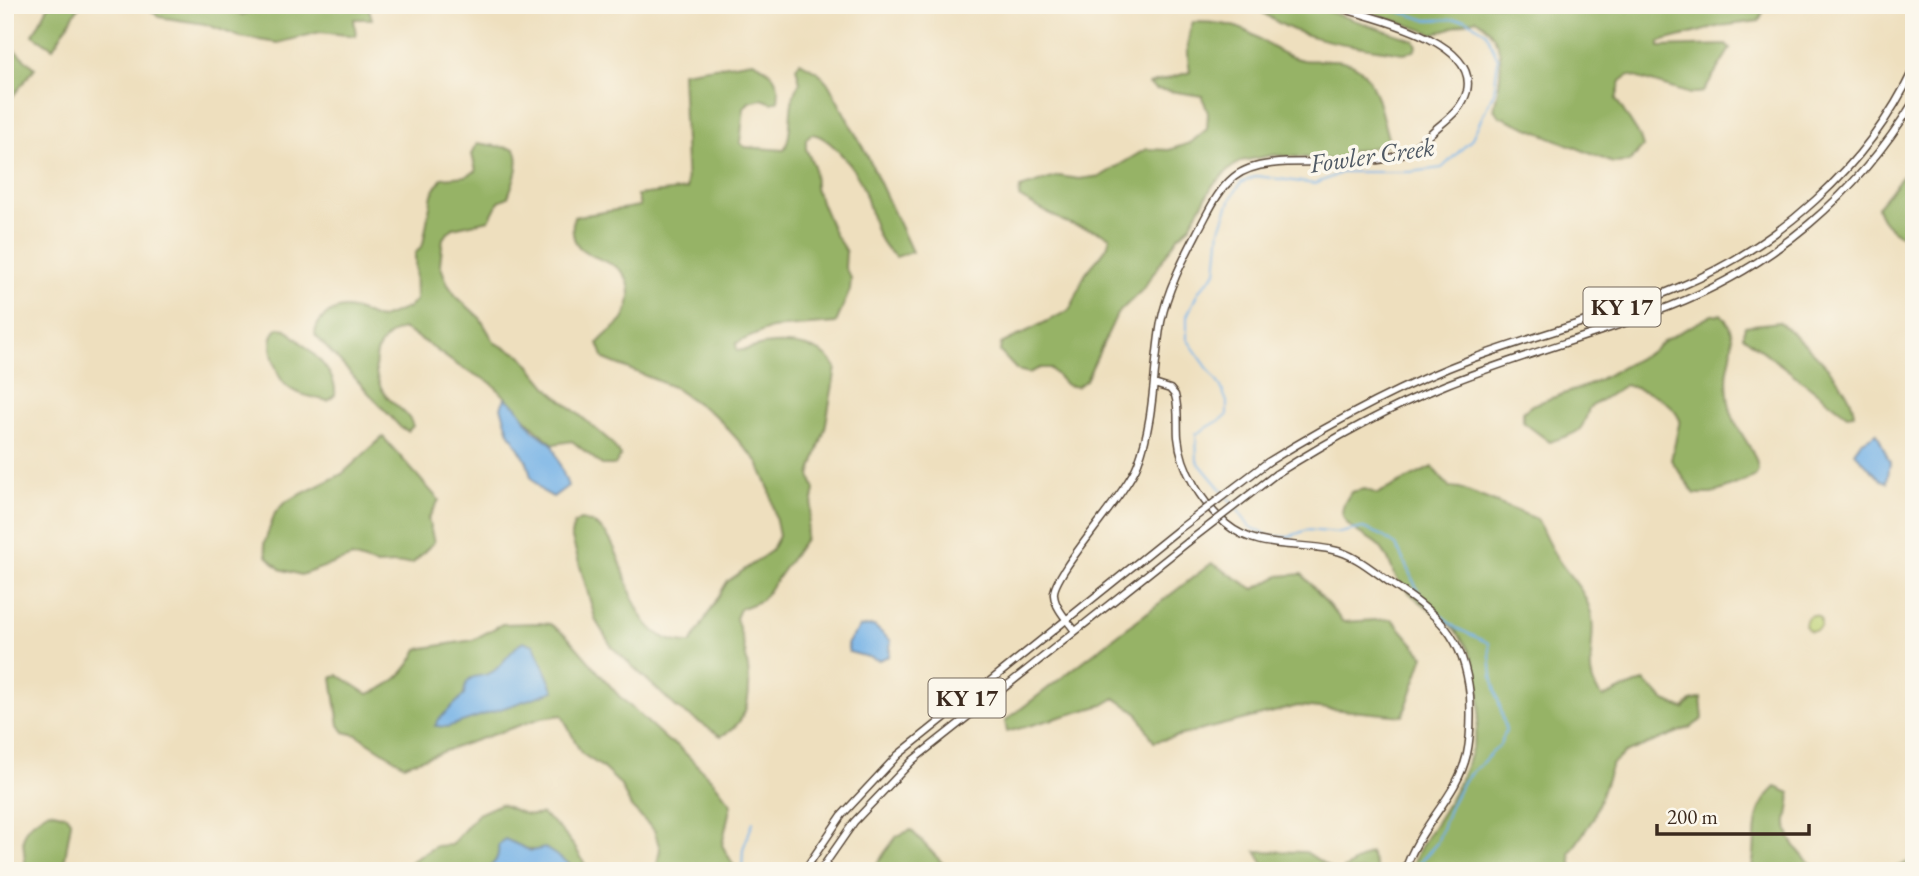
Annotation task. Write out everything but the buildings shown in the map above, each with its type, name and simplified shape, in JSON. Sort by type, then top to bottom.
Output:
[{"type":"main road","points":[[1075,631],[1055,603],[1055,584],[1129,482],[1147,436],[1162,321],[1169,295],[1216,197],[1235,176],[1264,164],[1350,165],[1400,155],[1429,135],[1462,103],[1468,87],[1464,70],[1459,60],[1443,46],[1420,34],[1329,5]]},
{"type":"main road","name":"KY 17","points":[[804,871],[832,828],[882,770],[1178,530],[1268,462],[1329,425],[1399,388],[1471,359],[1677,288],[1733,261],[1789,223],[1828,188],[1881,124],[1914,68]]},
{"type":"main road","name":"KY 17","points":[[820,871],[854,822],[898,773],[1276,474],[1335,438],[1426,393],[1671,306],[1739,275],[1800,233],[1841,195],[1885,143],[1914,101]]},
{"type":"main road","points":[[1154,384],[1170,389],[1175,395],[1180,453],[1194,484],[1224,522],[1257,541],[1334,550],[1352,557],[1437,617],[1458,643],[1470,698],[1467,753],[1453,789],[1419,835],[1405,871]]},
{"type":"green space","points":[[49,5],[80,5],[53,48],[33,35]]},
{"type":"green space","points":[[145,5],[222,5],[242,15],[253,10],[254,5],[364,5],[369,9],[372,19],[354,19],[356,36],[320,32],[278,43],[240,37],[205,24],[159,17]]},
{"type":"green space","points":[[1254,5],[1309,5],[1414,40],[1417,46],[1414,51],[1403,53],[1324,40],[1286,27]]},
{"type":"green space","points":[[1351,5],[1766,5],[1759,21],[1721,26],[1659,42],[1659,47],[1726,45],[1730,49],[1703,92],[1690,94],[1629,75],[1621,81],[1616,99],[1640,137],[1643,147],[1629,162],[1613,163],[1499,116],[1494,109],[1500,72],[1498,48],[1494,37],[1476,19],[1434,34]]},
{"type":"green space","points":[[1193,22],[1240,28],[1295,58],[1310,61],[1339,60],[1353,64],[1366,75],[1375,92],[1388,138],[1386,145],[1349,152],[1337,160],[1274,155],[1241,161],[1213,185],[1189,227],[1178,237],[1142,290],[1117,314],[1086,380],[1077,387],[1066,385],[1050,368],[1040,368],[1029,373],[1017,370],[1000,352],[1001,344],[1068,311],[1085,275],[1103,252],[1110,237],[1099,231],[1069,224],[1030,203],[1019,197],[1020,188],[1059,176],[1079,179],[1101,176],[1146,149],[1169,150],[1190,143],[1207,129],[1208,113],[1202,96],[1156,89],[1149,84],[1190,72],[1188,46]]},
{"type":"green space","points":[[5,42],[35,68],[5,106]]},
{"type":"green space","points":[[753,61],[774,77],[779,94],[778,101],[772,103],[762,99],[749,102],[744,108],[740,143],[745,147],[784,150],[795,90],[800,82],[796,67],[800,62],[818,72],[828,83],[868,157],[912,252],[896,257],[888,250],[877,234],[867,198],[855,173],[834,147],[826,140],[811,134],[806,139],[806,149],[814,166],[815,188],[835,235],[846,251],[845,268],[851,278],[850,290],[836,323],[771,328],[736,343],[737,350],[773,344],[804,346],[823,354],[836,368],[825,429],[810,475],[815,490],[805,539],[762,600],[740,609],[736,618],[748,666],[748,700],[735,727],[721,736],[677,708],[612,647],[596,621],[571,535],[574,524],[580,520],[598,527],[611,541],[636,606],[648,625],[666,638],[691,643],[727,582],[771,551],[779,536],[770,491],[757,461],[717,417],[673,387],[604,359],[598,343],[625,316],[630,298],[627,280],[620,270],[610,263],[578,246],[573,234],[574,217],[640,206],[637,195],[687,189],[682,72]]},
{"type":"green space","points":[[477,143],[515,149],[518,160],[516,173],[508,197],[499,201],[489,220],[453,228],[443,238],[440,264],[447,283],[456,296],[480,318],[495,343],[521,355],[550,390],[610,441],[621,456],[615,465],[602,465],[572,441],[554,444],[491,383],[462,368],[426,342],[402,329],[385,340],[376,355],[375,364],[384,393],[413,426],[408,431],[401,428],[315,335],[322,318],[333,311],[352,309],[379,319],[408,308],[416,300],[415,254],[423,244],[432,194],[442,178],[466,176],[476,171],[472,154]]},
{"type":"green space","points":[[1914,162],[1914,242],[1886,224],[1877,207]]},
{"type":"green space","points":[[1721,314],[1732,334],[1727,379],[1730,408],[1757,464],[1758,472],[1754,477],[1712,494],[1695,494],[1671,460],[1680,420],[1675,412],[1657,396],[1625,385],[1589,408],[1580,429],[1550,442],[1523,422],[1523,412],[1532,405],[1589,385],[1654,350],[1665,340],[1712,315]]},
{"type":"green space","points":[[1779,322],[1836,377],[1851,402],[1854,414],[1847,415],[1743,336],[1745,326]]},
{"type":"green space","points":[[278,328],[286,329],[325,367],[331,376],[335,395],[328,401],[297,392],[284,383],[275,366],[271,349],[272,336]]},
{"type":"green space","points":[[383,437],[439,500],[428,519],[434,542],[413,563],[377,565],[352,557],[301,575],[280,569],[267,556],[264,544],[275,513],[285,502],[342,474]]},
{"type":"green space","points":[[1432,467],[1449,487],[1460,488],[1537,519],[1554,553],[1587,600],[1593,628],[1591,670],[1596,689],[1603,697],[1644,681],[1665,701],[1684,709],[1691,701],[1701,698],[1703,719],[1691,727],[1625,753],[1612,764],[1593,819],[1570,853],[1572,871],[1411,871],[1421,847],[1454,792],[1471,753],[1479,711],[1476,669],[1461,638],[1444,620],[1408,591],[1397,579],[1383,550],[1349,526],[1342,509],[1351,492],[1365,489],[1377,494]]},
{"type":"green space","points":[[1212,563],[1254,589],[1279,576],[1302,574],[1343,622],[1392,619],[1424,656],[1403,716],[1298,706],[1154,742],[1138,714],[1115,698],[1103,705],[1007,732],[1005,721]]},
{"type":"green space","points":[[1813,615],[1819,617],[1819,629],[1813,631],[1807,629],[1805,623],[1807,617]]},
{"type":"green space","points":[[502,624],[550,624],[567,636],[619,696],[668,741],[677,745],[714,782],[731,804],[722,845],[737,871],[656,871],[660,849],[654,830],[631,807],[620,784],[602,767],[581,753],[562,715],[541,718],[404,765],[357,735],[344,732],[339,725],[332,678],[338,675],[368,694],[398,677],[418,649],[473,640]]},
{"type":"green space","points":[[1776,787],[1790,793],[1787,828],[1794,844],[1805,858],[1825,871],[1751,871],[1757,817],[1767,797]]},
{"type":"green space","points":[[500,804],[525,814],[541,814],[548,819],[568,839],[588,871],[580,871],[563,860],[505,840],[495,864],[485,871],[396,871],[436,846],[451,845],[478,814]]},
{"type":"green space","points":[[49,811],[66,815],[71,822],[63,871],[25,871],[25,831],[37,818]]},
{"type":"green space","points":[[911,830],[950,871],[871,871],[897,836]]},
{"type":"green space","points":[[1256,851],[1306,852],[1335,871],[1268,871]]},
{"type":"green space","points":[[1370,853],[1378,871],[1341,871]]},
{"type":"green space","points":[[1914,859],[1914,871],[1827,871],[1871,864],[1893,869]]},
{"type":"water","points":[[505,398],[516,406],[533,430],[552,444],[568,486],[553,497],[542,491],[531,477],[527,462],[509,432],[501,407]]},
{"type":"water","points":[[1877,433],[1890,463],[1887,482],[1881,480],[1854,452],[1861,442]]},
{"type":"water","points":[[874,626],[891,641],[889,656],[879,660],[849,652],[847,644],[860,627]]},
{"type":"water","points":[[523,641],[534,645],[554,691],[447,727],[435,726],[464,695],[465,687],[471,678],[495,670]]},
{"type":"water","points":[[505,839],[531,851],[545,848],[580,871],[485,871],[496,860],[498,846]]},
{"type":"waterway","name":"Fowler Creek","points":[[1234,505],[1197,461],[1196,434],[1227,416],[1227,402],[1221,387],[1187,339],[1187,316],[1198,292],[1216,272],[1220,229],[1231,198],[1241,183],[1257,176],[1315,184],[1343,172],[1410,172],[1442,168],[1471,140],[1494,92],[1498,59],[1486,32],[1465,19],[1427,20],[1376,5]]},
{"type":"waterway","name":"Fowler Creek","points":[[1237,509],[1249,526],[1268,536],[1288,537],[1307,530],[1339,533],[1363,528],[1379,534],[1396,545],[1421,597],[1456,628],[1489,643],[1492,676],[1506,730],[1500,745],[1464,780],[1450,806],[1437,843],[1419,863],[1417,871]]},
{"type":"waterway","points":[[742,871],[743,849],[753,822]]}]
